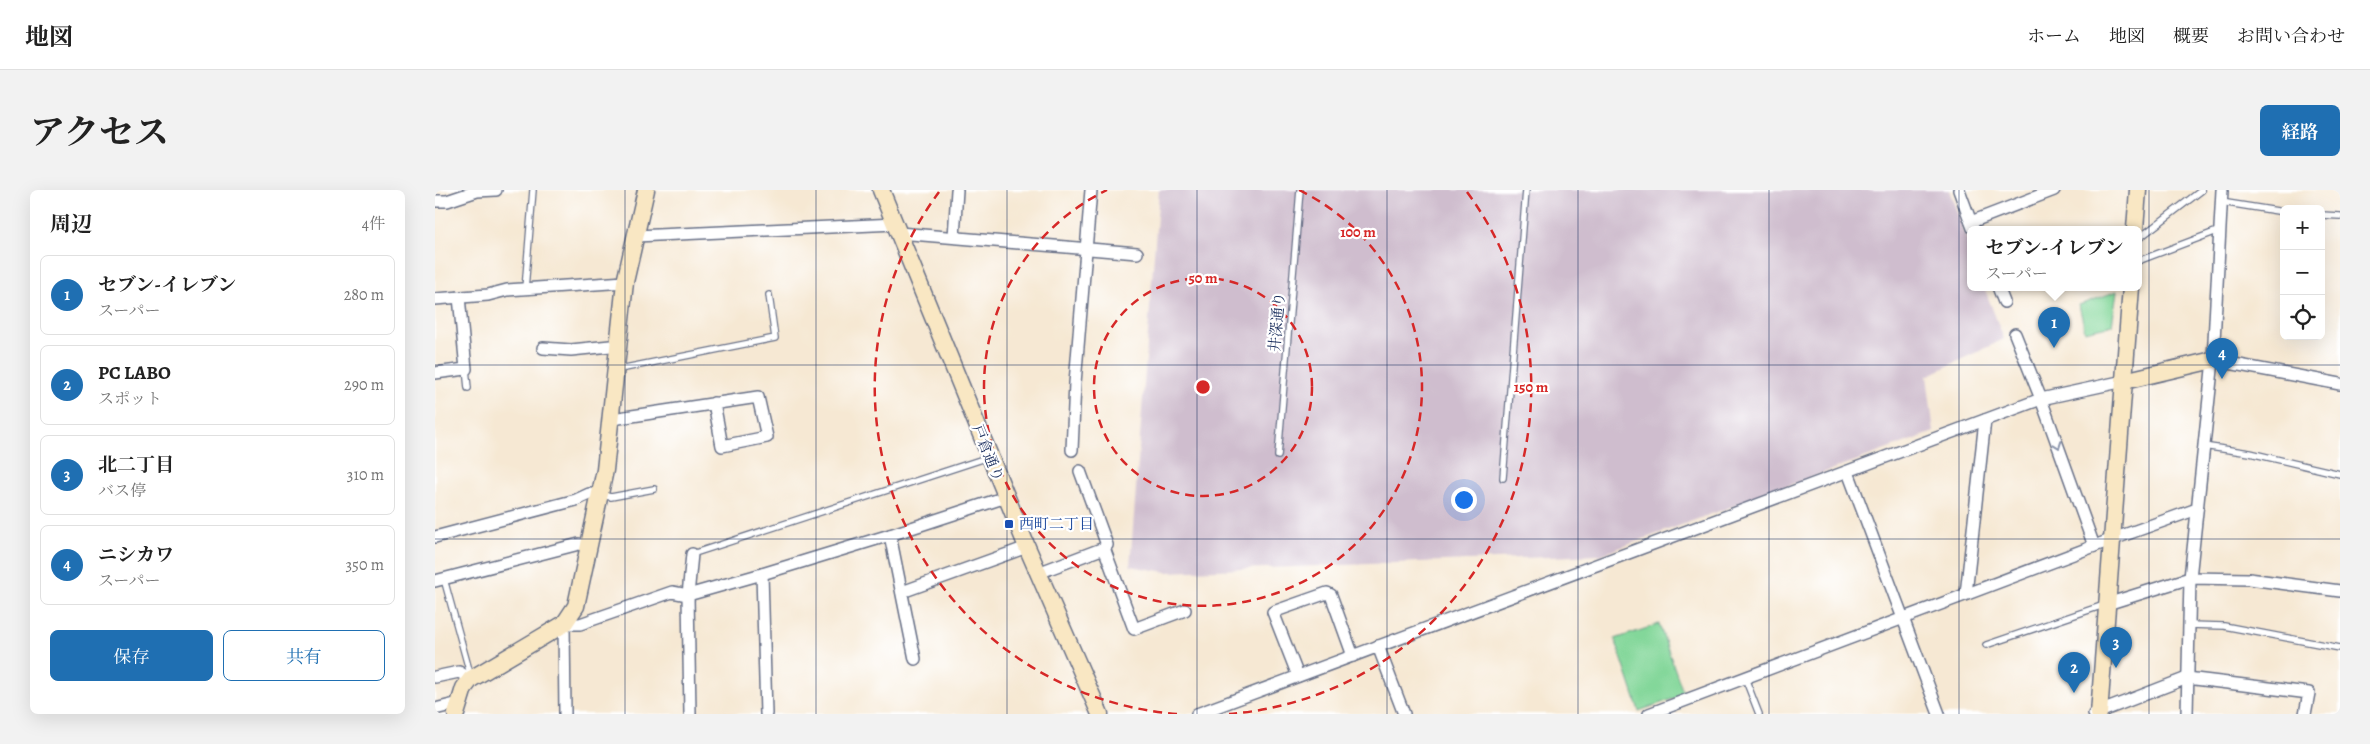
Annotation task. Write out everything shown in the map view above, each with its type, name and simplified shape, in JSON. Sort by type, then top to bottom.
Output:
[{"type":"street","points":[[435,200],[447,201],[477,191],[496,190]]},
{"type":"street","points":[[435,709],[457,708],[464,688],[471,679],[564,624],[576,606],[601,496],[618,367],[625,282],[646,190]]},
{"type":"street","name":"戸倉通り","points":[[881,190],[989,457],[1100,714]]},
{"type":"street","points":[[954,237],[957,190]]},
{"type":"street","points":[[1072,450],[1075,383],[1091,190]]},
{"type":"street","points":[[1959,190],[1973,226],[2054,190]]},
{"type":"street","points":[[2135,226],[2138,190]]},
{"type":"street","points":[[2187,714],[2190,578],[2213,360],[2222,196]]},
{"type":"street","points":[[636,236],[897,228],[954,237],[1137,252]]},
{"type":"street","points":[[435,299],[525,289],[625,282]]},
{"type":"street","points":[[2000,291],[2004,302]]},
{"type":"street","points":[[2131,291],[2113,539],[2098,713],[2187,678],[2309,693],[2305,714]]},
{"type":"street","points":[[435,373],[466,369],[459,297]]},
{"type":"street","points":[[2015,334],[2041,399],[2094,546]]},
{"type":"street","points":[[543,348],[571,350],[620,346]]},
{"type":"street","points":[[1197,714],[2041,399],[2213,360],[2340,384]]},
{"type":"street","points":[[612,418],[714,403],[758,397],[767,437],[722,446],[714,403]]},
{"type":"street","points":[[1967,594],[1985,420]]},
{"type":"street","points":[[1038,573],[1107,545],[1080,471]]},
{"type":"street","points":[[1848,472],[1901,619],[1939,714]]},
{"type":"street","points":[[435,537],[576,500],[589,494],[601,496]]},
{"type":"street","points":[[564,624],[580,624],[672,592],[688,595],[762,574],[1006,497]]},
{"type":"street","points":[[1649,714],[1666,711],[1745,678],[2197,509]]},
{"type":"street","points":[[890,535],[915,659]]},
{"type":"street","points":[[439,580],[579,544],[589,546]]},
{"type":"street","points":[[902,592],[1027,547]]},
{"type":"street","points":[[1103,548],[1134,628],[1185,610]]},
{"type":"street","points":[[690,714],[688,595],[692,554]]},
{"type":"street","points":[[762,574],[766,714]]},
{"type":"street","points":[[2107,604],[2190,578],[2249,579],[2340,591]]},
{"type":"street","points":[[1298,676],[1273,612],[1327,593],[1331,595],[1353,656]]},
{"type":"street","points":[[564,624],[565,714]]},
{"type":"street","points":[[1379,646],[1404,714]]},
{"type":"street","points":[[435,677],[459,672],[471,679]]},
{"type":"lane","points":[[525,289],[533,190]]},
{"type":"lane","name":"井深通り","points":[[1278,456],[1300,190]]},
{"type":"lane","points":[[1503,478],[1526,190]]},
{"type":"lane","points":[[2142,237],[2202,190]]},
{"type":"lane","points":[[2222,196],[2280,211]]},
{"type":"lane","points":[[2325,215],[2340,216]]},
{"type":"lane","points":[[2142,259],[2220,230]]},
{"type":"lane","points":[[618,367],[625,368],[775,338],[769,295]]},
{"type":"lane","points":[[466,369],[468,388]]},
{"type":"lane","points":[[2203,446],[2250,453],[2340,474]]},
{"type":"lane","points":[[692,554],[989,457]]},
{"type":"lane","points":[[601,496],[611,497],[654,489]]},
{"type":"lane","points":[[439,580],[471,679]]},
{"type":"lane","points":[[1986,645],[2107,604]]},
{"type":"lane","points":[[2188,625],[2224,626],[2340,648]]},
{"type":"lane","points":[[1745,678],[1759,714]]},
{"type":"shaded area","points":[[1159,190],[1949,190],[1967,240],[1967,291],[1986,291],[2004,339],[1927,376],[1934,432],[1600,555],[1167,572],[1130,566]]},
{"type":"green space","points":[[2117,291],[2112,325],[2085,331],[2079,305]]},
{"type":"green space","points":[[1659,624],[1684,695],[1639,711],[1615,639]]},
{"type":"place","name":"セブン-イレブン","points":[[2054,348]]},
{"type":"place","name":"ニシカワ","points":[[2222,379]]},
{"type":"place","name":"西町二丁目","points":[[1009,524]]},
{"type":"place","name":"北二丁目","points":[[2116,668]]},
{"type":"place","name":"PC LABO","points":[[2074,693]]}]
